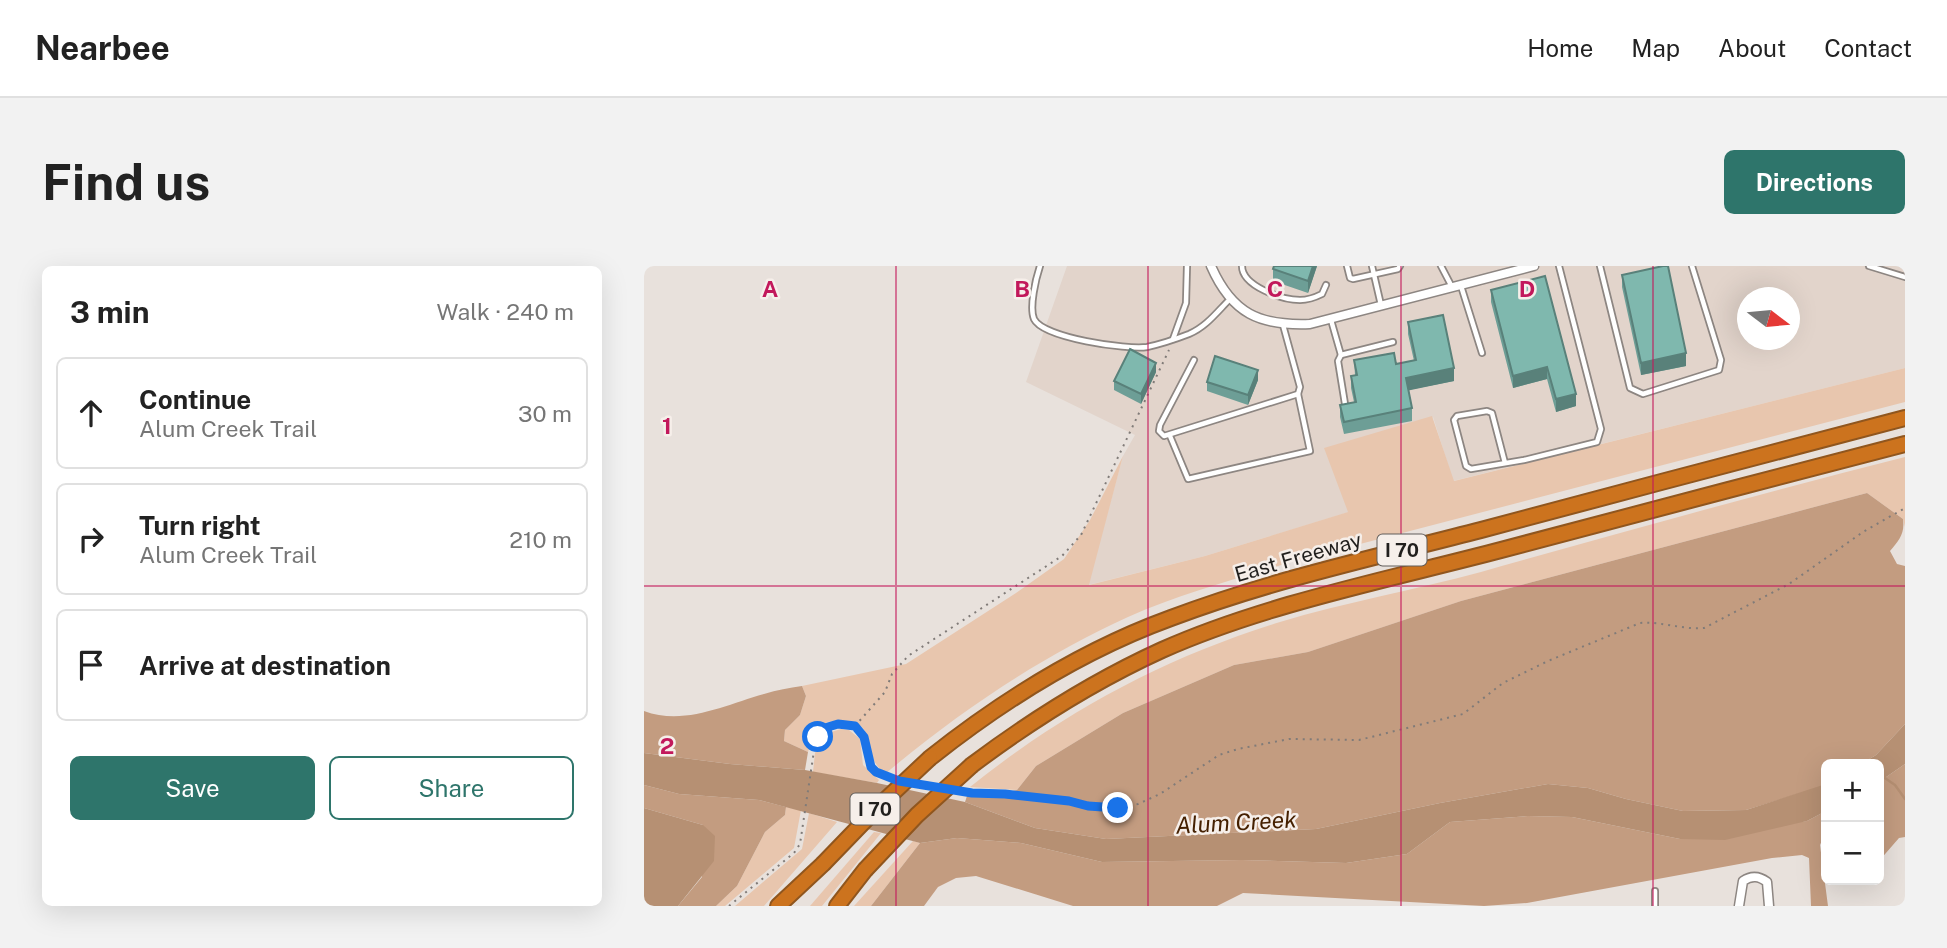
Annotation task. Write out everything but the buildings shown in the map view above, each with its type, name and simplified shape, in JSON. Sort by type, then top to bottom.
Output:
[{"type":"highway","name":"East Freeway","points":[[791,906],[824,864],[880,805],[930,758],[984,717],[1035,684],[1097,651],[1170,618],[1286,581],[1905,418]]},
{"type":"highway","name":"I 70","points":[[837,906],[865,870],[917,815],[972,765],[1043,714],[1103,679],[1162,650],[1230,624],[1338,593],[1905,444]]},
{"type":"highway","points":[[778,906],[824,864]]},
{"type":"street","points":[[1211,266],[1231,301],[1254,317],[1283,325],[1310,324],[1534,266]]},
{"type":"street","points":[[1740,906],[1743,881],[1757,876],[1768,882],[1769,906]]},
{"type":"lane","points":[[1040,266],[1035,281],[1032,314],[1035,322],[1042,328],[1107,345],[1146,347],[1190,333],[1207,324],[1231,301]]},
{"type":"lane","points":[[1173,339],[1186,303],[1187,266]]},
{"type":"lane","points":[[1242,266],[1244,278],[1250,284],[1296,300],[1309,300],[1322,295],[1326,285]]},
{"type":"lane","points":[[1347,266],[1350,278],[1353,279],[1398,269],[1400,266]]},
{"type":"lane","points":[[1372,266],[1382,306]]},
{"type":"lane","points":[[1441,266],[1456,286],[1482,353]]},
{"type":"lane","points":[[1505,463],[1492,413],[1487,411],[1457,416],[1454,419],[1466,466],[1471,469],[1505,463],[1598,442],[1600,437],[1601,429],[1559,266]]},
{"type":"lane","points":[[1600,266],[1630,388],[1643,394],[1719,370],[1721,360],[1692,266]]},
{"type":"lane","points":[[1869,266],[1905,277]]},
{"type":"lane","points":[[1331,319],[1341,355],[1338,361],[1345,404]]},
{"type":"lane","points":[[1170,436],[1188,479],[1310,451],[1298,394],[1300,387],[1283,325]]},
{"type":"lane","points":[[1341,355],[1393,342]]},
{"type":"lane","points":[[1194,360],[1160,425],[1159,431],[1164,436],[1298,394]]},
{"type":"lane","points":[[1655,891],[1655,906]]},
{"type":"path","points":[[855,726],[885,692],[892,674],[908,656],[1062,556],[1080,535],[1165,362],[1173,339]]},
{"type":"path","points":[[959,790],[1118,808],[1138,804],[1160,794],[1219,755],[1238,749],[1289,739],[1359,740],[1463,714],[1503,683],[1640,623],[1704,628],[1789,584],[1863,532],[1905,508]]},
{"type":"path","points":[[729,906],[794,853],[801,837],[811,758],[818,737],[828,727],[838,724],[855,726],[864,737],[871,767],[876,772],[899,781]]},
{"type":"shaded area","points":[[1067,266],[1905,266],[1905,368],[1453,481],[1433,417],[1349,512],[1205,556],[1088,585],[1123,456],[1135,435],[1026,382]]},
{"type":"shaded area","points":[[1905,368],[1905,402],[1291,562],[1168,601],[1095,633],[1032,668],[971,708],[885,774],[876,764],[867,736],[857,724],[845,721],[827,722],[812,738],[808,752],[784,741],[785,730],[800,715],[806,696],[802,686],[906,664],[1064,559],[1090,520],[1123,456],[1089,585],[1205,556],[1348,512],[1324,448],[1432,416],[1454,481]]},
{"type":"shaded area","points":[[1905,457],[1905,527],[1903,519],[1867,493],[1461,601],[1308,652],[1234,665],[1123,713],[1036,766],[1017,790],[970,787],[1042,734],[1079,711],[1156,670],[1237,636],[1305,615],[1481,572]]},
{"type":"shaded area","points":[[1867,493],[1903,519],[1902,533],[1890,551],[1897,564],[1905,566],[1905,724],[1869,759],[1821,759],[1821,787],[1746,810],[1683,811],[1588,788],[1548,784],[1316,829],[1106,839],[1035,828],[965,802],[967,796],[994,795],[1017,790],[1036,766],[1123,713],[1234,665],[1308,652],[1461,601]]},
{"type":"shaded area","points":[[802,686],[806,696],[800,715],[785,730],[784,741],[808,752],[805,770],[644,753],[644,711],[659,715],[689,715],[774,691]]},
{"type":"shaded area","points":[[1905,724],[1905,764],[1884,779],[1884,759],[1869,759]]},
{"type":"shaded area","points":[[841,729],[849,730],[860,739],[863,765],[879,780],[877,783],[813,772],[815,753],[825,734]]},
{"type":"shaded area","points":[[644,753],[805,770],[965,802],[1035,828],[1106,839],[1316,829],[1548,784],[1588,788],[1683,811],[1746,810],[1821,786],[1821,814],[1807,821],[1725,840],[1680,839],[1572,817],[1528,816],[1450,822],[1407,854],[1346,863],[1242,860],[1102,862],[1021,843],[957,838],[920,843],[759,800],[679,794],[644,785]]},
{"type":"shaded area","points":[[1905,764],[1905,837],[1899,838],[1884,855],[1884,822],[1884,779]]},
{"type":"shaded area","points":[[644,785],[679,794],[759,800],[786,807],[785,815],[765,832],[737,886],[716,906],[678,906],[702,877],[703,825],[644,808]]},
{"type":"shaded area","points":[[786,807],[801,810],[794,848],[725,906],[716,906],[737,886],[765,832],[785,815]]},
{"type":"shaded area","points":[[644,808],[703,825],[715,836],[714,861],[678,906],[644,906]]},
{"type":"shaded area","points":[[809,813],[837,822],[764,906],[735,906],[802,849]]},
{"type":"shaded area","points":[[1821,814],[1821,885],[1825,885],[1828,906],[1811,906],[1809,858],[1802,855],[1772,858],[1527,903],[1484,906],[1243,893],[1217,906],[1073,906],[976,876],[956,878],[938,887],[924,906],[871,906],[920,843],[957,838],[1021,843],[1102,862],[1242,860],[1346,863],[1407,854],[1450,822],[1528,816],[1572,817],[1680,839],[1807,821]]},
{"type":"shaded area","points":[[874,832],[881,833],[822,906],[810,906]]},
{"type":"shaded area","points":[[913,841],[920,843],[871,906],[854,906]]},
{"type":"waterway","points":[[1884,777],[1895,785],[1905,799]]},
{"type":"route","points":[[818,737],[828,727],[838,724],[855,726],[864,737],[871,767],[876,772],[899,781],[972,793],[1005,794],[1118,808]]},
{"type":"water label","name":"Alum Creek","points":[[1236,822]]}]
